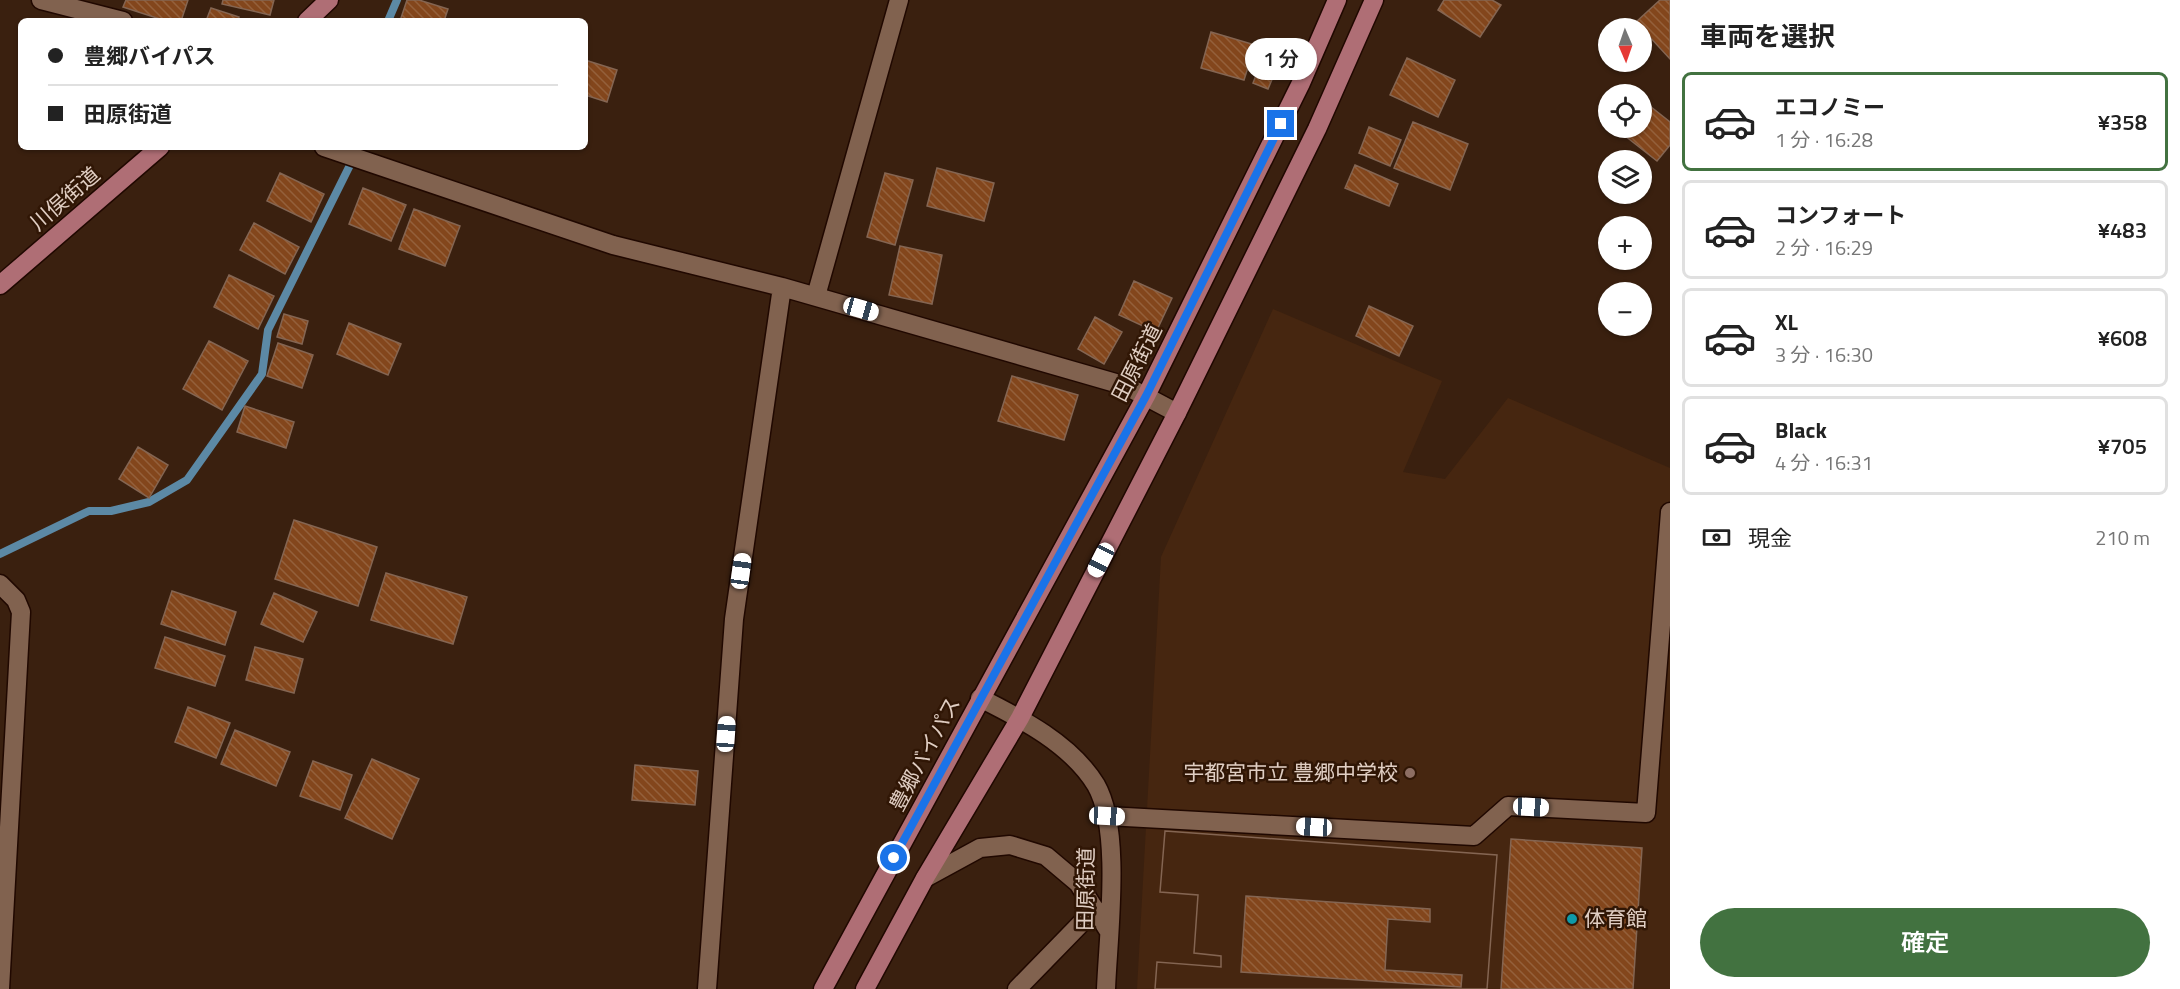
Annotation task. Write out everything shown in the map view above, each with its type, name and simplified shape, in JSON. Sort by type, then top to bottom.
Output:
[{"type":"main road","points":[[310,18],[329,0]]},
{"type":"main road","name":"田原街道","points":[[980,698],[1146,396],[1301,83],[1337,0]]},
{"type":"main road","points":[[865,989],[925,878],[1020,718],[1177,414],[1317,129],[1374,0]]},
{"type":"main road","name":"川俣街道","points":[[0,285],[157,150]]},
{"type":"main road","name":"豊郷バイパス","points":[[824,989],[980,698]]},
{"type":"street","points":[[41,0],[111,18]]},
{"type":"street","points":[[816,296],[899,0]]},
{"type":"street","points":[[333,150],[612,245],[782,286],[1126,386],[1177,414]]},
{"type":"street","points":[[707,989],[734,618],[782,286]]},
{"type":"street","points":[[1107,816],[1474,836],[1508,806],[1646,813],[1670,512]]},
{"type":"street","points":[[0,584],[16,600],[21,612],[0,989]]},
{"type":"street","name":"田原街道","points":[[980,698],[1020,718],[1058,745],[1096,786],[1107,816],[1111,848],[1106,989]]},
{"type":"street","points":[[925,878],[980,848],[1010,846],[1046,856],[1078,883],[1108,930]]},
{"type":"street","points":[[1017,989],[1095,909]]},
{"type":"shaded area","name":"宇都宮市立 豊郷中学校","points":[[1273,309],[1442,381],[1403,472],[1445,479],[1508,398],[1670,468],[1670,989],[1137,989],[1161,557]]},
{"type":"building","points":[[126,0],[188,0],[182,18],[157,18],[123,7]]},
{"type":"building","points":[[223,0],[274,0],[270,15],[222,4]]},
{"type":"building","points":[[407,0],[419,0],[448,9],[445,18],[401,18]]},
{"type":"building","points":[[1444,0],[1492,0],[1501,5],[1480,37],[1438,10]]},
{"type":"building","points":[[1660,0],[1670,0],[1670,59],[1652,39],[1652,18],[1640,18]]},
{"type":"building","points":[[211,8],[239,17],[239,18],[207,18]]},
{"type":"building","points":[[1211,32],[1255,45],[1244,80],[1201,68]]},
{"type":"building","points":[[1267,47],[1283,53],[1268,89],[1253,83]]},
{"type":"building","points":[[1407,58],[1455,80],[1438,117],[1390,95]]},
{"type":"building","points":[[588,61],[617,70],[607,102],[588,96]]},
{"type":"building","points":[[1652,108],[1670,122],[1670,145],[1657,161],[1652,157],[1652,150],[1643,150],[1628,138],[1652,138]]},
{"type":"building","points":[[1413,122],[1468,144],[1450,190],[1394,168]]},
{"type":"building","points":[[1369,127],[1401,140],[1390,166],[1359,153]]},
{"type":"building","points":[[1355,165],[1398,184],[1389,206],[1345,188]]},
{"type":"building","points":[[937,168],[994,183],[984,221],[927,206]]},
{"type":"building","points":[[280,173],[324,194],[311,222],[267,201]]},
{"type":"building","points":[[885,173],[913,180],[895,245],[867,237]]},
{"type":"building","points":[[363,188],[406,205],[391,241],[349,224]]},
{"type":"building","points":[[414,209],[460,226],[445,266],[399,249]]},
{"type":"building","points":[[254,223],[299,247],[285,274],[240,250]]},
{"type":"building","points":[[900,246],[942,255],[932,304],[889,295]]},
{"type":"building","points":[[229,275],[274,296],[258,329],[214,307]]},
{"type":"building","points":[[1134,281],[1172,298],[1156,332],[1119,315]]},
{"type":"building","points":[[1369,306],[1413,326],[1399,356],[1356,336]]},
{"type":"building","points":[[284,314],[308,321],[302,344],[277,337]]},
{"type":"building","points":[[1095,317],[1122,332],[1104,364],[1078,349]]},
{"type":"building","points":[[349,323],[401,344],[388,375],[337,354]]},
{"type":"building","points":[[209,341],[248,361],[222,410],[183,389]]},
{"type":"building","points":[[278,343],[313,355],[302,388],[267,376]]},
{"type":"building","points":[[1012,376],[1078,395],[1064,440],[998,421]]},
{"type":"building","points":[[245,406],[294,422],[286,448],[237,432]]},
{"type":"building","points":[[138,447],[168,465],[149,498],[119,479]]},
{"type":"building","points":[[294,520],[377,547],[358,606],[275,579]]},
{"type":"building","points":[[386,573],[467,597],[453,644],[371,620]]},
{"type":"building","points":[[172,591],[236,612],[225,645],[161,624]]},
{"type":"building","points":[[274,593],[317,612],[303,642],[261,624]]},
{"type":"building","points":[[165,637],[225,656],[215,686],[155,668]]},
{"type":"building","points":[[255,647],[303,659],[294,693],[246,680]]},
{"type":"building","points":[[188,707],[230,723],[216,758],[175,742]]},
{"type":"building","points":[[235,730],[290,752],[276,786],[221,764]]},
{"type":"building","points":[[372,759],[419,779],[392,839],[345,818]]},
{"type":"building","points":[[313,761],[352,775],[340,810],[300,796]]},
{"type":"building","points":[[635,765],[698,771],[695,805],[632,800]]},
{"type":"building","points":[[1165,831],[1497,855],[1487,989],[1155,989],[1157,962],[1221,967],[1221,956],[1194,953],[1198,895],[1160,892]],"holes":[[[1246,896],[1430,909],[1430,922],[1388,919],[1385,970],[1462,975],[1461,987],[1241,972]]]},
{"type":"building","points":[[1165,831],[1497,855],[1487,989],[1155,989],[1157,962],[1221,967],[1221,956],[1194,953],[1198,895],[1160,892]]},
{"type":"building","name":"体育館","points":[[1511,839],[1642,848],[1633,989],[1501,989]]},
{"type":"waterway","points":[[389,18],[397,0]]},
{"type":"waterway","points":[[0,554],[89,511],[111,511],[149,502],[187,480],[262,374],[268,330],[358,150]]},
{"type":"place","name":"宇都宮市立 豊郷中学校","points":[[1410,773]]},
{"type":"place","name":"体育館","points":[[1572,919]]},
{"type":"route","points":[[894,858],[1146,396],[1281,124]]}]
